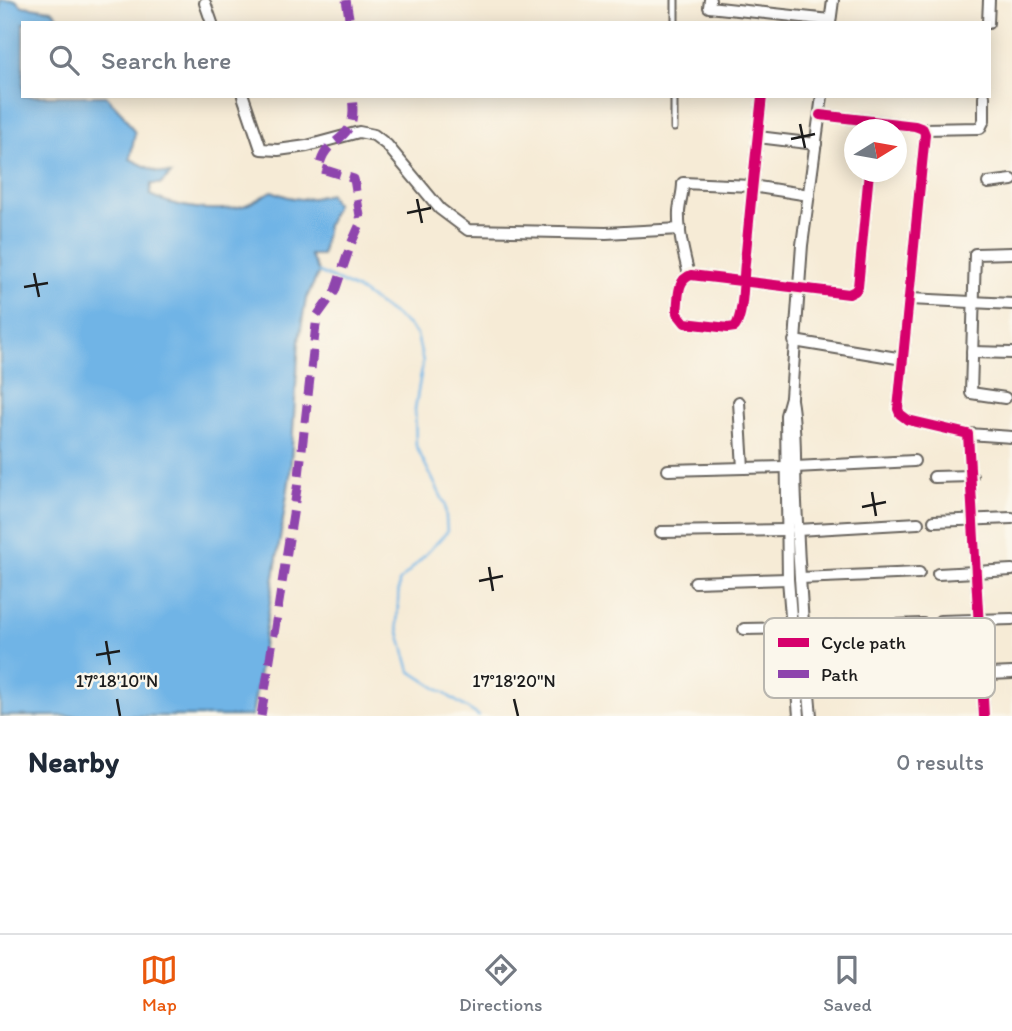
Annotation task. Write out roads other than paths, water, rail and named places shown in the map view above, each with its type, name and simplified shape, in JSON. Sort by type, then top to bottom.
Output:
[{"type":"street","points":[[710,0],[709,7],[771,18],[830,21],[833,0]]},
{"type":"street","points":[[988,21],[989,0]]},
{"type":"street","points":[[205,3],[211,21]]},
{"type":"street","points":[[244,98],[261,149],[278,150],[307,146],[359,132],[374,135],[387,145],[440,209],[468,230],[606,233],[680,229]]},
{"type":"street","points":[[762,98],[752,186],[743,281],[739,321],[735,327],[729,328],[685,323],[677,313],[681,282],[689,275],[743,281],[798,289],[849,293],[855,291],[858,287],[868,182]]},
{"type":"street","points":[[797,618],[790,467],[794,417],[791,397],[798,289],[822,98]]},
{"type":"street","points":[[907,125],[923,129],[980,128],[984,120],[984,98]]},
{"type":"street","points":[[820,115],[844,120]]},
{"type":"street","points":[[923,129],[926,140],[898,409],[908,420],[968,434],[1012,437]]},
{"type":"street","points":[[758,137],[816,144]]},
{"type":"street","points":[[988,183],[1012,180]]},
{"type":"street","points":[[689,275],[680,229],[679,210],[683,183],[752,186],[809,195]]},
{"type":"street","points":[[1005,398],[971,393],[975,254],[1012,253]]},
{"type":"street","points":[[910,299],[1012,304]]},
{"type":"street","points":[[794,341],[903,359]]},
{"type":"street","points":[[972,352],[1012,353]]},
{"type":"street","points":[[738,402],[743,468]]},
{"type":"street","points":[[968,434],[979,618]]},
{"type":"street","points":[[668,470],[914,461]]},
{"type":"street","points":[[934,477],[972,476]]},
{"type":"street","points":[[934,521],[1012,518]]},
{"type":"street","points":[[661,532],[792,530],[918,523]]},
{"type":"street","points":[[938,574],[1012,570]]},
{"type":"street","points":[[695,582],[919,573]]},
{"type":"street","points":[[744,629],[764,629]]},
{"type":"street","points":[[983,698],[984,716]]},
{"type":"lane","points":[[675,0],[675,21]]},
{"type":"lane","points":[[674,98],[674,128]]},
{"type":"water","points":[[0,0],[15,0],[23,6],[52,10],[62,21],[21,21],[21,98],[108,98],[123,114],[135,133],[130,159],[157,172],[171,174],[161,184],[151,184],[150,195],[172,203],[208,209],[243,206],[272,191],[300,199],[329,194],[336,205],[327,225],[322,255],[310,255],[319,272],[306,299],[299,341],[290,476],[252,716],[0,716]]},
{"type":"waterway","points":[[319,272],[360,291],[407,324],[417,335],[423,362],[415,409],[416,446],[445,504],[447,532],[399,582],[397,625],[410,671],[479,716]]}]
